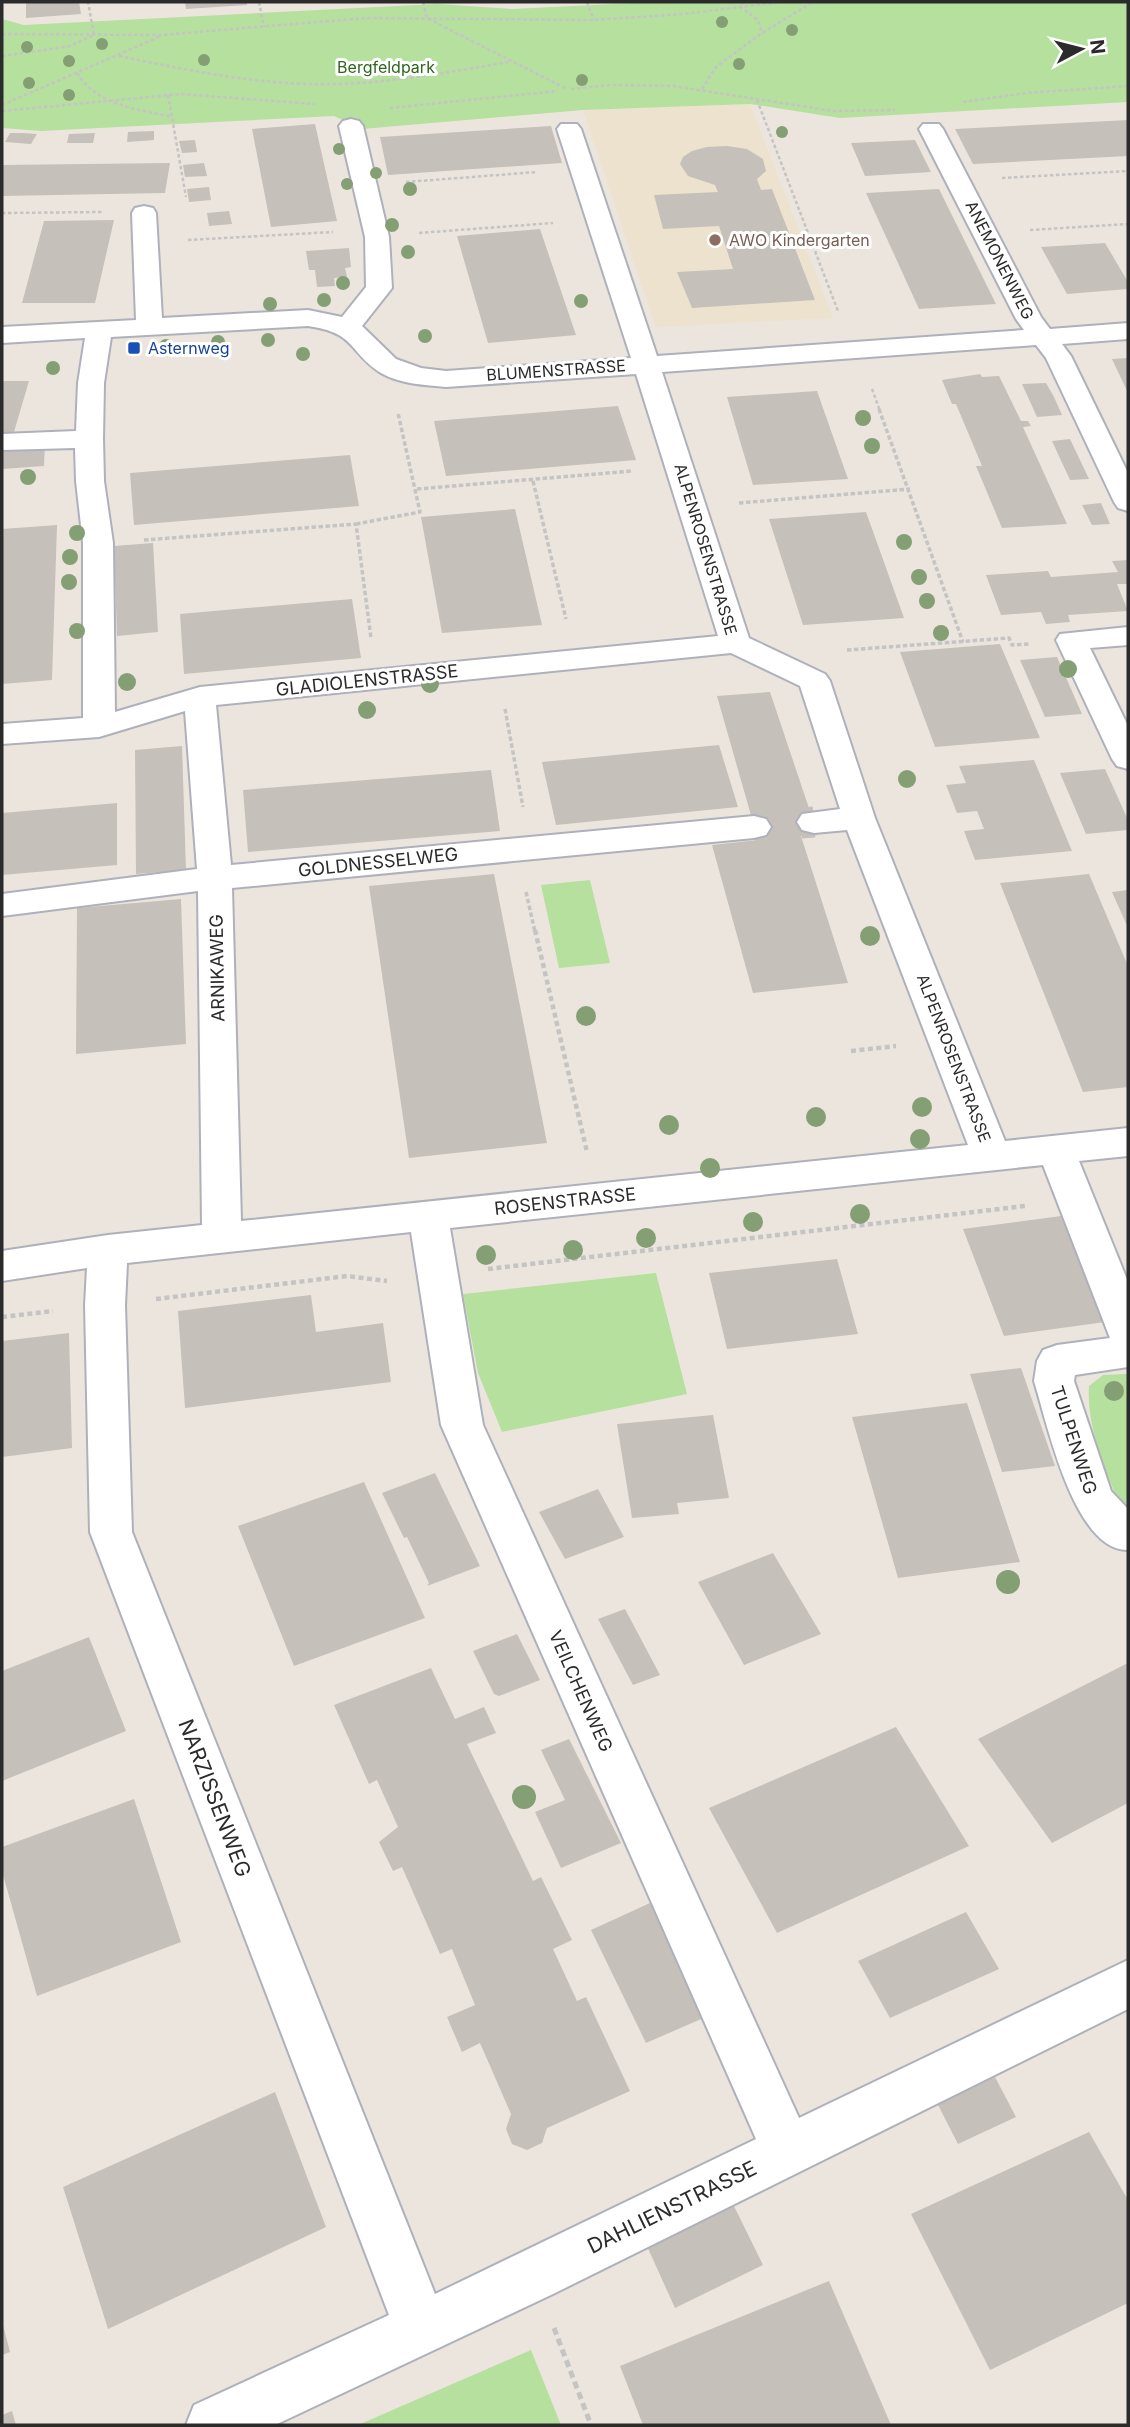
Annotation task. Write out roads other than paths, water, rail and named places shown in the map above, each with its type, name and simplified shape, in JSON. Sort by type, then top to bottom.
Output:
[{"type":"street","points":[[2,335],[280,318],[325,320],[348,327],[379,288],[377,233],[351,127]]},
{"type":"street","name":"ALPENROSENSTRASSE","points":[[569,129],[646,364],[659,394],[693,507],[749,650],[814,681],[859,818],[992,1157]]},
{"type":"street","name":"ANEMONENWEG","points":[[931,129],[1029,318],[1058,356],[1128,502]]},
{"type":"street","points":[[145,224],[149,328]]},
{"type":"street","name":"BLUMENSTRASSE","points":[[348,327],[363,339],[384,363],[414,376],[446,379],[1128,331]]},
{"type":"street","points":[[99,331],[91,383],[89,439],[98,543],[99,727]]},
{"type":"street","points":[[2,442],[89,439]]},
{"type":"street","points":[[1128,636],[1072,640],[1128,759]]},
{"type":"street","name":"GLADIOLENSTRASSE","points":[[2,734],[99,727],[200,697],[576,658],[749,650]]},
{"type":"street","name":"ARNIKAWEG","points":[[200,697],[215,878],[222,1239]]},
{"type":"street","points":[[814,822],[859,818]]},
{"type":"street","name":"GOLDNESSELWEG","points":[[2,905],[215,878],[754,827]]},
{"type":"street","name":"ROSENSTRASSE","points":[[2,1266],[108,1250],[1128,1142]]},
{"type":"street","points":[[1055,1150],[1077,1199],[1128,1334]]},
{"type":"street","name":"VEILCHENWEG","points":[[428,1215],[462,1425],[787,2151]]},
{"type":"street","name":"NARZISSENWEG","points":[[108,1250],[105,1305],[111,1532],[421,2327]]},
{"type":"street","name":"TULPENWEG","points":[[1128,1351],[1057,1361],[1054,1381],[1093,1500],[1122,1532],[1128,1532]]},
{"type":"street","name":"DAHLIENSTRASSE","points":[[214,2425],[534,2275],[1128,1984]]},
{"type":"tunnel","points":[[754,827],[814,822]]},
{"type":"place","name":"AWO Kindergarten","points":[[715,240]]},
{"type":"place","name":"Asternweg","points":[[134,348]]},
{"type":"park label","name":"Bergfeldpark","points":[[386,67]]}]
